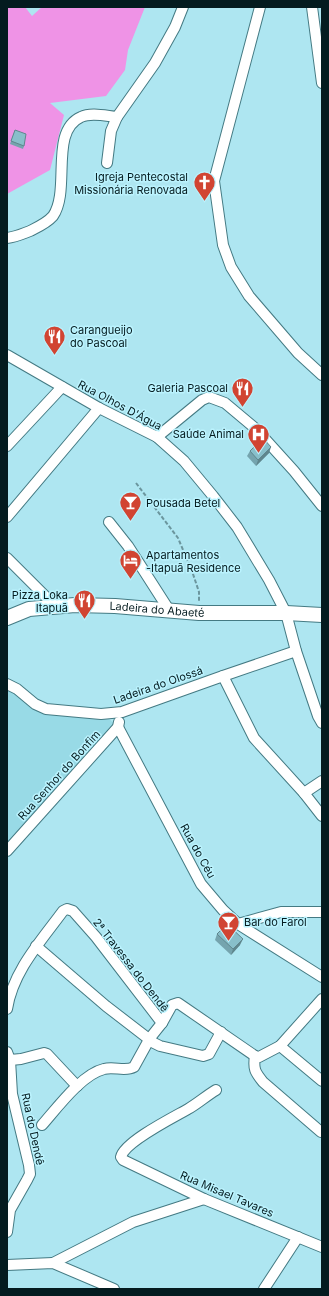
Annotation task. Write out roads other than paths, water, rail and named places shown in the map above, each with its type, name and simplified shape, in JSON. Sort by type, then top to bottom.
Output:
[{"type":"street","points":[[107,163],[111,131],[117,117],[155,63],[175,27],[183,7]]},
{"type":"street","points":[[260,7],[214,181],[223,245],[231,267],[249,296],[298,353],[322,375]]},
{"type":"street","points":[[312,7],[322,83]]},
{"type":"street","points":[[7,238],[16,237],[41,226],[52,217],[55,212],[58,206],[61,190],[64,141],[70,125],[81,117],[94,114],[117,117]]},
{"type":"street","name":"Rua Olhos D'Água","points":[[7,355],[99,408],[157,437],[184,462],[214,496],[237,527],[269,580],[286,613],[296,652],[322,723]]},
{"type":"street","points":[[7,446],[62,387]]},
{"type":"street","points":[[157,437],[202,400],[209,397],[225,403],[256,429],[294,471],[322,506]]},
{"type":"street","points":[[7,517],[99,408]]},
{"type":"street","points":[[109,522],[128,546],[169,610]]},
{"type":"street","points":[[7,558],[56,607]]},
{"type":"street","name":"Ladeira do Abaeté","points":[[7,618],[30,610],[83,605],[198,613],[286,613],[316,615],[322,604]]},
{"type":"street","name":"Ladeira do Olossá","points":[[7,684],[17,689],[35,704],[46,709],[101,714],[122,712],[296,652]]},
{"type":"street","points":[[223,676],[254,738],[304,793],[322,816]]},
{"type":"street","name":"Rua Senhor do Bonfim","points":[[7,851],[118,727],[122,712]]},
{"type":"street","name":"Rua do Céu","points":[[118,727],[201,884],[223,910],[238,924],[322,977]]},
{"type":"street","points":[[304,793],[322,781]]},
{"type":"street","name":"2ª Travessa do Dendê","points":[[36,946],[63,911],[67,909],[73,911],[96,937],[162,1023],[150,1038],[136,1066],[130,1069],[106,1068],[96,1071],[77,1086]]},
{"type":"street","points":[[238,924],[282,912],[322,912]]},
{"type":"street","points":[[7,1009],[18,975],[36,946],[106,1006],[160,1046],[203,1056],[209,1054],[221,1032]]},
{"type":"street","points":[[162,1023],[172,1005],[178,1003],[255,1056],[263,1055],[276,1048],[322,999]]},
{"type":"street","points":[[276,1048],[322,1081]]},
{"type":"street","points":[[9,1056],[21,1059],[44,1053],[47,1054],[77,1086],[42,1125]]},
{"type":"street","name":"Rua do Dendê","points":[[7,1232],[10,1210],[30,1174],[12,1094],[9,1056]]},
{"type":"street","points":[[255,1056],[254,1065],[256,1074],[263,1082],[321,1132]]},
{"type":"street","name":"Rua Misael Tavares","points":[[216,1090],[188,1109],[163,1122],[125,1149],[121,1157],[123,1160],[204,1199],[322,1247]]},
{"type":"street","points":[[7,1265],[54,1263],[133,1222],[204,1199]]},
{"type":"street","points":[[264,1289],[298,1236]]},
{"type":"street","points":[[54,1263],[114,1289]]},
{"type":"place","name":"Igreja Pentecostal Missionária Renovada","points":[[204,202]]},
{"type":"place","name":"Carangueijo do Pascoal","points":[[55,356]]},
{"type":"place","name":"Galeria Pascoal","points":[[243,408]]},
{"type":"place","name":"Saúde Animal","points":[[259,454]]},
{"type":"place","name":"Pousada Betel","points":[[130,522]]},
{"type":"place","name":"Apartamentos -Itapuã Residence","points":[[130,580]]},
{"type":"place","name":"Pizza Loka Itapuã","points":[[84,620]]},
{"type":"place","name":"Bar do Farol","points":[[228,942]]}]
